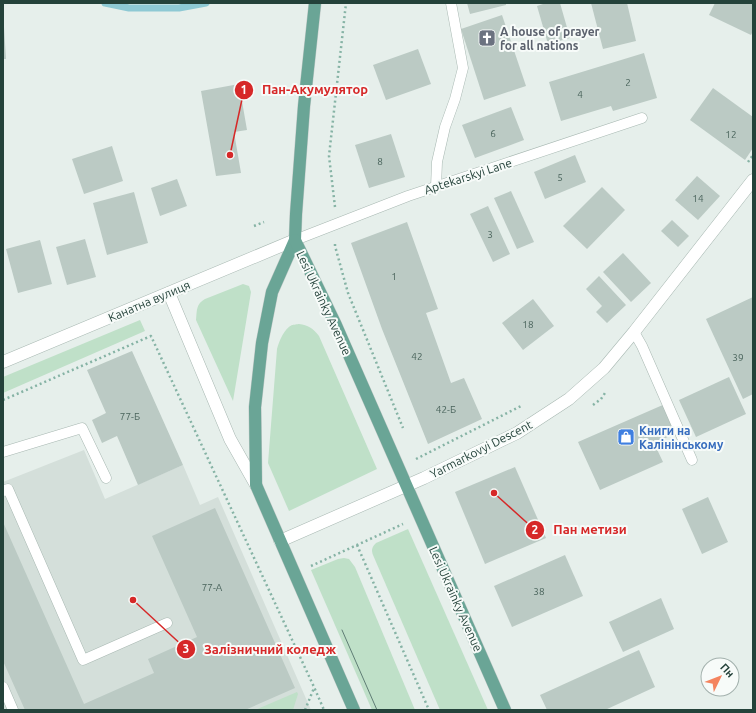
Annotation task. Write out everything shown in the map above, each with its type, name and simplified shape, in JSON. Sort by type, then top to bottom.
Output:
[{"type":"main road","points":[[295,240],[304,106],[315,3]]},
{"type":"main road","name":"Lesi Ukrainky Avenue","points":[[295,240],[272,292],[262,343],[255,407],[256,485],[354,710]]},
{"type":"main road","name":"Lesi Ukrainky Avenue","points":[[295,240],[335,323],[505,710]]},
{"type":"street","name":"Yarmarkovyi Descent","points":[[280,542],[407,486],[517,433],[569,399],[604,368],[753,180]]},
{"type":"street","name":"Канатна вулиця","points":[[3,362],[295,240]]},
{"type":"street","points":[[169,292],[230,439],[256,485]]},
{"type":"lane","points":[[436,187],[437,162],[445,127],[455,99],[463,68],[451,3]]},
{"type":"lane","name":"Aptekarskyi Lane","points":[[295,240],[408,196],[642,118]]},
{"type":"lane","points":[[634,332],[692,460]]},
{"type":"lane","points":[[3,452],[82,428],[106,478]]},
{"type":"lane","points":[[3,491],[8,489],[83,660],[167,623]]},
{"type":"lane","points":[[3,687],[13,710]]},
{"type":"path","points":[[346,3],[329,156],[338,223],[335,246],[348,293],[405,432]]},
{"type":"path","points":[[744,167],[753,155]]},
{"type":"path","points":[[254,226],[264,222]]},
{"type":"path","points":[[3,400],[151,336],[324,710]]},
{"type":"path","points":[[416,459],[530,402]]},
{"type":"path","points":[[414,453],[424,478]]},
{"type":"path","points":[[308,568],[404,524]]},
{"type":"path","points":[[357,545],[430,710]]},
{"type":"path","points":[[305,710],[314,687]]},
{"type":"shaded area","points":[[84,450],[105,499],[183,465],[200,505],[218,497],[311,710],[3,710],[3,482]]},
{"type":"green space","points":[[243,284],[249,286],[251,292],[233,401],[196,320],[198,305],[202,301]]},
{"type":"green space","points":[[140,320],[145,331],[3,393],[3,377]]},
{"type":"green space","points":[[299,324],[310,327],[319,336],[377,469],[289,511],[268,463],[277,349],[284,332],[292,325]]},
{"type":"green space","points":[[408,529],[488,710],[440,710],[372,552],[376,543]]},
{"type":"green space","points":[[344,558],[349,559],[355,567],[415,710],[372,710],[311,570]]},
{"type":"green space","points":[[297,692],[298,694],[293,710],[255,710]]},
{"type":"building","points":[[467,3],[506,3],[506,5],[470,14]]},
{"type":"building","points":[[546,3],[560,3],[570,38],[548,44],[537,6]]},
{"type":"building","points":[[591,3],[627,3],[636,41],[603,49]]},
{"type":"building","points":[[715,3],[753,3],[753,31],[751,35],[709,15]]},
{"type":"building","points":[[502,15],[526,86],[484,100],[461,29]]},
{"type":"building","points":[[4,27],[6,59],[3,59]]},
{"type":"building","points":[[418,49],[431,84],[386,100],[373,65]]},
{"type":"building","points":[[644,53],[657,98],[613,111],[611,106],[561,121],[549,82]]},
{"type":"building","points":[[239,84],[247,130],[234,132],[241,173],[216,176],[201,91]]},
{"type":"building","points":[[713,88],[753,117],[753,148],[745,160],[690,120]]},
{"type":"building","points":[[511,107],[524,140],[475,158],[462,125]]},
{"type":"building","points":[[391,134],[405,177],[369,188],[355,145]]},
{"type":"building","points":[[112,146],[123,181],[84,194],[72,159]]},
{"type":"building","points":[[575,155],[586,182],[545,199],[534,172]]},
{"type":"building","points":[[697,176],[720,196],[698,220],[675,200]]},
{"type":"building","points":[[177,179],[187,206],[160,216],[151,188]]},
{"type":"building","points":[[602,187],[625,210],[587,249],[563,226]]},
{"type":"building","points":[[511,191],[534,242],[517,249],[494,198]]},
{"type":"building","points":[[134,192],[148,243],[107,255],[93,203]]},
{"type":"building","points":[[488,206],[510,254],[493,262],[470,214]]},
{"type":"building","points":[[672,220],[689,236],[678,247],[661,231]]},
{"type":"building","points":[[407,222],[438,309],[426,313],[451,383],[464,378],[482,419],[428,444],[382,329],[351,243]]},
{"type":"building","points":[[85,239],[96,277],[67,285],[56,247]]},
{"type":"building","points":[[40,240],[52,284],[18,293],[6,249]]},
{"type":"building","points":[[623,253],[651,283],[631,302],[603,272]]},
{"type":"building","points":[[599,276],[626,305],[607,323],[596,312],[602,306],[586,289]]},
{"type":"building","points":[[753,297],[753,394],[743,399],[706,319]]},
{"type":"building","points":[[533,299],[554,326],[523,350],[502,323]]},
{"type":"building","points":[[132,351],[183,465],[138,485],[117,436],[102,443],[92,420],[106,413],[87,370]]},
{"type":"building","points":[[729,377],[746,414],[696,437],[679,400]]},
{"type":"building","points":[[665,404],[677,433],[654,443],[663,462],[600,490],[578,442]]},
{"type":"building","points":[[515,467],[546,538],[485,564],[455,492]]},
{"type":"building","points":[[708,497],[728,542],[702,554],[682,509]]},
{"type":"building","points":[[215,508],[295,688],[245,710],[25,710],[3,661],[3,522],[84,704],[154,673],[148,659],[197,637],[152,536]]},
{"type":"building","points":[[565,555],[583,596],[512,627],[494,586]]},
{"type":"building","points":[[661,598],[674,629],[623,652],[609,622]]},
{"type":"building","points":[[639,650],[655,687],[605,710],[547,710],[540,695]]},
{"type":"waterway","points":[[105,3],[129,8],[179,8],[206,3]]},
{"type":"tram line","points":[[342,630],[377,710]]},
{"type":"place","name":"A house of prayer for all nations","points":[[487,38]]},
{"type":"place","name":"Пан-Акумулятор","points":[[230,155]]},
{"type":"place","name":"Книги на Калінінському","points":[[626,437]]},
{"type":"place","name":"Пан метизи","points":[[494,493]]},
{"type":"place","name":"Залізничний коледж","points":[[133,600]]}]
